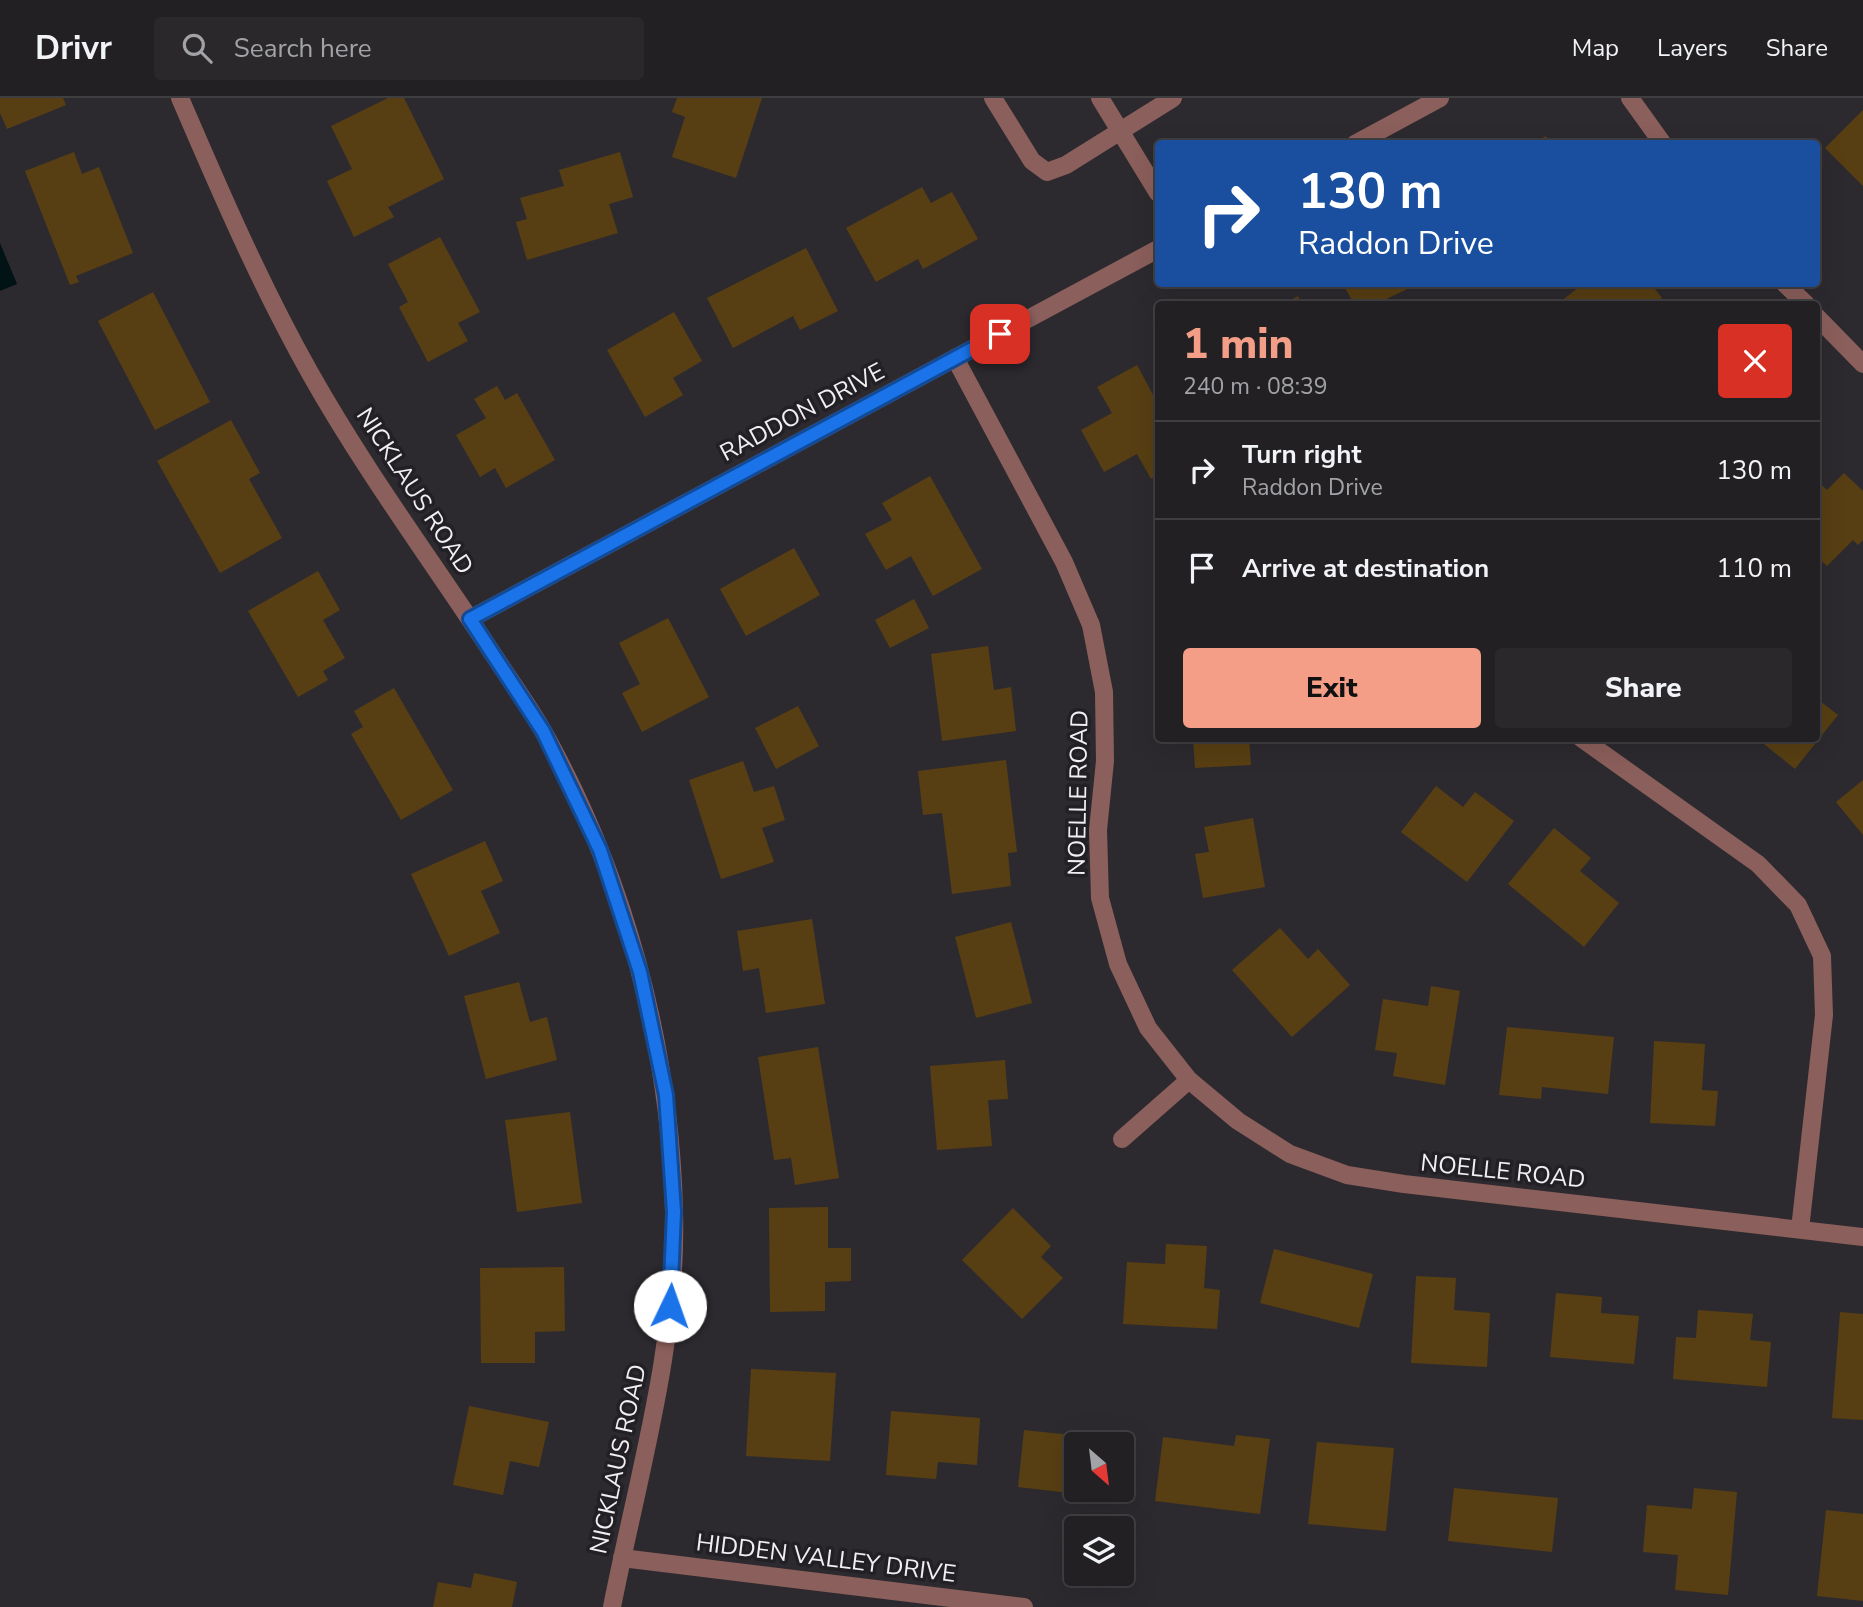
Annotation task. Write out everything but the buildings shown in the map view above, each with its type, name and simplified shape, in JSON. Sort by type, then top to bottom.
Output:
[{"type":"street","name":"NICKLAUS ROAD","points":[[180,98],[241,239],[310,373],[387,500],[470,619],[543,731],[600,850],[640,972],[666,1095],[674,1212],[669,1329],[648,1443],[612,1607]]},
{"type":"street","points":[[993,98],[1032,161],[1047,172],[1066,165],[1173,98]]},
{"type":"street","points":[[1100,98],[1155,188]]},
{"type":"street","points":[[1362,140],[1440,98]]},
{"type":"street","points":[[1630,98],[1661,140]]},
{"type":"street","name":"RADDON DRIVE","points":[[470,619],[1155,251]]},
{"type":"street","points":[[1788,287],[1802,301]]},
{"type":"street","points":[[1820,320],[1863,364]]},
{"type":"street","name":"NOELLE ROAD","points":[[955,358],[1064,562],[1091,625],[1104,692],[1104,761],[1098,830],[1100,898],[1118,964],[1148,1028],[1189,1080],[1238,1121],[1290,1154],[1347,1175],[1404,1184],[1863,1237]]},
{"type":"street","points":[[1587,742],[1758,864],[1798,905],[1822,956],[1824,1015],[1800,1229]]},
{"type":"street","points":[[1122,1139],[1189,1080]]},
{"type":"street","name":"HIDDEN VALLEY DRIVE","points":[[622,1558],[1024,1607]]},
{"type":"shaded area","points":[[0,243],[17,284],[0,291]]},
{"type":"route","points":[[670,1306],[674,1212],[666,1095],[640,972],[600,850],[543,731],[470,619],[1000,334]]}]
